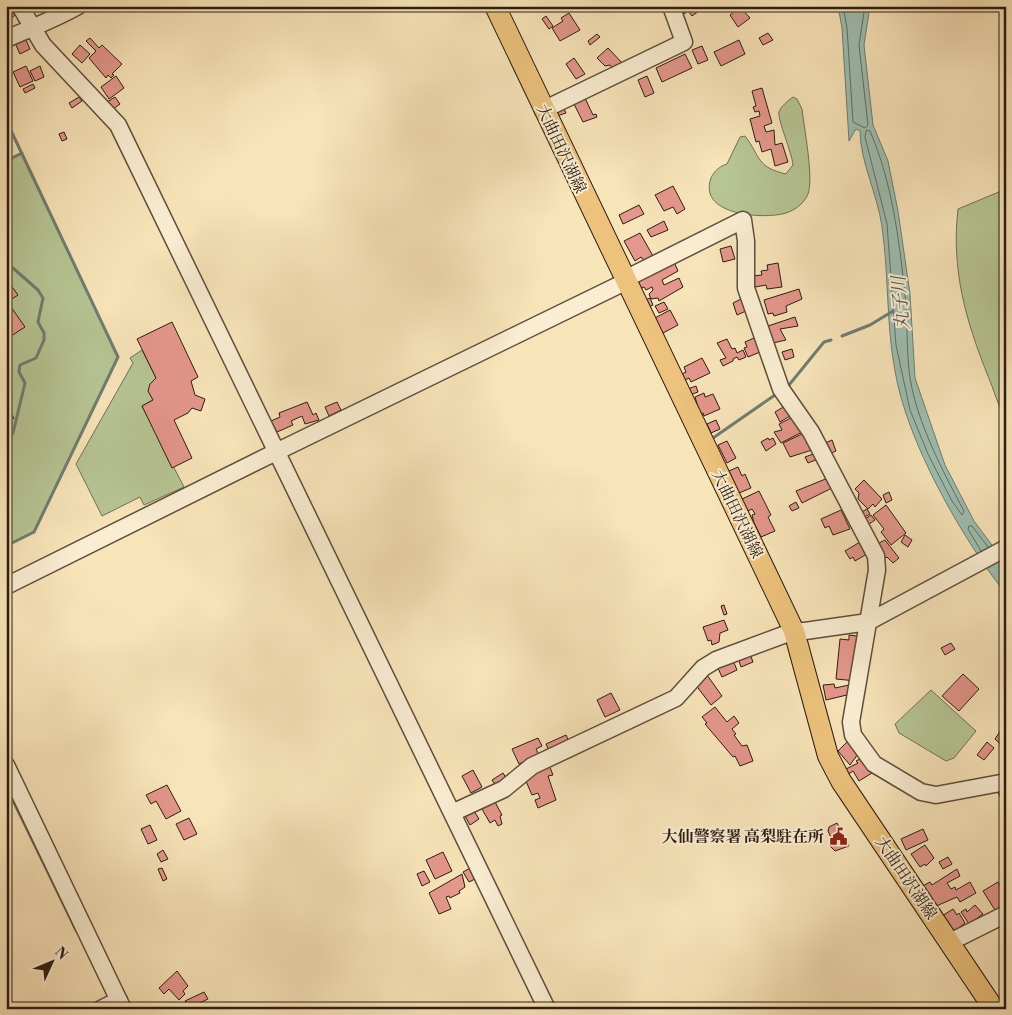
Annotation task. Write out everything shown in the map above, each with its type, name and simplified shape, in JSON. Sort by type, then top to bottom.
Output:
[{"type":"main road","name":"大曲田沢湖線","points":[[495,6],[625,282],[794,631],[828,756],[841,781],[994,1009]]},
{"type":"street","points":[[20,6],[43,45],[118,126],[547,1009]]},
{"type":"street","points":[[6,39],[32,27],[48,23],[78,6]]},
{"type":"street","points":[[543,110],[684,42],[672,6]]},
{"type":"street","points":[[6,586],[625,282],[633,275],[743,220],[746,241],[746,288],[782,389],[811,432],[876,556],[877,570],[851,722],[853,735],[874,764],[906,784],[936,795],[1006,782]]},
{"type":"street","points":[[452,813],[504,789],[532,766],[676,698],[703,668],[716,660],[794,631],[868,622],[1006,548]]},
{"type":"street","points":[[6,765],[113,1005]]},
{"type":"street","points":[[950,942],[1006,914]]},
{"type":"green space","points":[[793,97],[797,99],[802,109],[806,140],[810,187],[806,198],[798,207],[782,214],[759,216],[721,207],[713,200],[709,190],[711,178],[718,169],[727,164],[740,137],[745,136],[760,160],[769,168],[786,174],[793,165],[779,112]]},
{"type":"green space","points":[[22,153],[118,357],[34,532],[6,546],[6,161]]},
{"type":"green space","points":[[1006,189],[1006,419],[980,356],[967,315],[959,274],[956,231],[958,209]]},
{"type":"green space","points":[[142,350],[156,378],[151,384],[150,389],[153,400],[142,406],[184,487],[144,505],[140,497],[102,516],[76,464],[133,363],[130,358]]},
{"type":"green space","points":[[931,690],[976,731],[954,758],[946,761],[899,733],[895,724]]},
{"type":"water","name":"丸子川","points":[[838,6],[870,6],[864,45],[873,125],[888,161],[898,211],[910,294],[915,378],[945,465],[974,521],[1006,564],[1006,594],[971,545],[938,488],[911,428],[901,399],[892,353],[880,215],[863,154],[860,131],[856,129],[849,141],[842,28]]},
{"type":"building","points":[[6,6],[12,8],[10,10],[15,15],[6,23]]},
{"type":"building","points":[[51,6],[65,6],[52,15],[48,11]]},
{"type":"building","points":[[679,6],[706,6],[692,16],[688,11],[684,14]]},
{"type":"building","points":[[740,7],[750,18],[738,27],[730,15]]},
{"type":"building","points":[[569,13],[580,30],[560,41],[552,28],[563,21],[561,18]]},
{"type":"building","points":[[546,16],[553,26],[549,29],[542,19]]},
{"type":"building","points":[[768,33],[773,40],[763,45],[759,38]]},
{"type":"building","points":[[597,34],[600,37],[590,45],[588,41]]},
{"type":"building","points":[[25,38],[30,49],[20,54],[15,43]]},
{"type":"building","points":[[90,38],[99,48],[102,45],[122,64],[112,74],[114,75],[111,78],[108,75],[106,78],[89,58],[96,51],[86,41]]},
{"type":"building","points":[[739,40],[745,54],[721,66],[714,52]]},
{"type":"building","points":[[80,45],[90,54],[82,63],[72,54]]},
{"type":"building","points":[[702,46],[708,60],[698,64],[692,50]]},
{"type":"building","points":[[608,48],[623,64],[615,71],[610,65],[605,66],[597,58]]},
{"type":"building","points":[[685,54],[692,68],[662,82],[656,68]]},
{"type":"building","points":[[574,58],[585,74],[576,79],[566,64]]},
{"type":"building","points":[[26,66],[33,81],[20,87],[13,72]]},
{"type":"building","points":[[40,66],[44,77],[35,81],[30,71]]},
{"type":"building","points":[[116,76],[124,88],[109,99],[101,87]]},
{"type":"building","points":[[647,76],[654,93],[645,97],[638,80]]},
{"type":"building","points":[[33,84],[35,88],[25,93],[23,89]]},
{"type":"building","points":[[762,88],[772,123],[764,126],[766,132],[774,130],[775,145],[782,143],[788,162],[775,166],[771,149],[762,152],[759,141],[756,142],[750,119],[760,116],[759,111],[755,112],[753,107],[756,106],[752,91]]},
{"type":"building","points":[[584,96],[593,115],[596,114],[597,117],[583,122],[573,102]]},
{"type":"building","points":[[79,97],[82,101],[72,108],[69,103]]},
{"type":"building","points":[[115,97],[120,104],[112,110],[107,102]]},
{"type":"building","points":[[563,107],[566,113],[557,116],[555,111]]},
{"type":"building","points":[[64,132],[67,139],[62,141],[59,134]]},
{"type":"building","points":[[673,186],[685,209],[677,214],[673,207],[664,211],[655,195]]},
{"type":"building","points":[[639,205],[644,214],[623,224],[619,215]]},
{"type":"building","points":[[664,221],[668,230],[651,237],[647,230]]},
{"type":"building","points":[[640,233],[653,256],[644,261],[641,257],[635,261],[624,241]]},
{"type":"building","points":[[731,246],[735,259],[723,262],[720,249]]},
{"type":"building","points":[[674,262],[678,271],[662,280],[664,285],[679,278],[683,287],[659,301],[658,298],[651,299],[649,294],[653,290],[652,287],[646,290],[644,287],[638,290],[633,280]]},
{"type":"building","points":[[778,263],[782,287],[767,289],[766,285],[755,287],[753,276],[762,275],[761,271],[768,270],[767,265]]},
{"type":"building","points":[[10,284],[18,295],[6,303],[6,286]]},
{"type":"building","points":[[799,289],[802,299],[786,306],[787,312],[774,316],[773,313],[768,314],[764,300]]},
{"type":"building","points":[[650,298],[653,305],[647,308],[643,301]]},
{"type":"building","points":[[741,299],[746,311],[737,315],[733,303]]},
{"type":"building","points":[[664,302],[668,309],[659,313],[655,306]]},
{"type":"building","points":[[11,307],[25,327],[11,336],[6,329],[6,310]]},
{"type":"building","points":[[670,310],[678,325],[663,333],[653,319]]},
{"type":"building","points":[[795,317],[798,326],[780,329],[786,340],[773,343],[768,326]]},
{"type":"building","points":[[172,322],[198,377],[191,381],[195,395],[205,399],[201,411],[192,408],[188,413],[174,420],[192,458],[172,468],[142,406],[153,400],[148,391],[150,384],[156,378],[137,339]]},
{"type":"building","points":[[754,338],[760,352],[748,357],[744,348],[747,347],[745,342]]},
{"type":"building","points":[[727,339],[732,349],[735,348],[737,353],[743,350],[746,357],[739,360],[737,357],[723,366],[720,360],[726,358],[717,343]]},
{"type":"building","points":[[792,349],[794,357],[785,360],[782,352]]},
{"type":"building","points":[[702,358],[710,373],[691,382],[689,378],[685,380],[682,374],[686,372],[684,367]]},
{"type":"building","points":[[696,386],[698,392],[687,396],[685,390]]},
{"type":"building","points":[[704,393],[705,397],[713,394],[720,409],[704,416],[703,413],[700,414],[695,397]]},
{"type":"building","points":[[307,402],[313,415],[316,413],[319,420],[305,424],[302,416],[291,421],[293,425],[277,432],[271,421],[280,417],[279,413]]},
{"type":"building","points":[[337,402],[341,410],[329,416],[325,407]]},
{"type":"building","points":[[785,406],[790,416],[780,422],[775,412]]},
{"type":"building","points":[[6,408],[14,418],[6,424]]},
{"type":"building","points":[[795,418],[802,432],[781,443],[774,432],[782,430],[779,424]]},
{"type":"building","points":[[716,420],[720,429],[711,433],[707,424]]},
{"type":"building","points":[[804,433],[812,450],[790,457],[783,443]]},
{"type":"building","points":[[768,438],[769,440],[773,438],[776,444],[766,451],[761,442]]},
{"type":"building","points":[[832,440],[836,451],[827,455],[823,444]]},
{"type":"building","points":[[727,441],[736,458],[727,463],[718,445]]},
{"type":"building","points":[[816,453],[818,459],[808,463],[805,457]]},
{"type":"building","points":[[738,467],[742,476],[745,474],[751,488],[739,493],[729,471]]},
{"type":"building","points":[[828,478],[832,488],[802,503],[796,491]]},
{"type":"building","points":[[864,480],[882,499],[875,507],[873,504],[868,509],[858,499],[859,493],[855,489]]},
{"type":"building","points":[[759,491],[771,515],[768,517],[775,531],[761,537],[754,523],[752,515],[755,514],[752,509],[746,512],[740,500]]},
{"type":"building","points":[[889,492],[892,500],[886,503],[883,495]]},
{"type":"building","points":[[796,502],[799,508],[792,511],[789,506]]},
{"type":"building","points":[[886,505],[906,533],[891,545],[881,532],[884,529],[873,515]]},
{"type":"building","points":[[867,509],[870,514],[861,519],[858,514]]},
{"type":"building","points":[[841,510],[850,529],[833,535],[829,526],[825,528],[821,519]]},
{"type":"building","points":[[871,515],[875,520],[865,527],[861,522]]},
{"type":"building","points":[[905,535],[912,540],[908,547],[901,542]]},
{"type":"building","points":[[885,540],[899,558],[893,563],[887,557],[884,559],[875,545]]},
{"type":"building","points":[[860,542],[867,554],[855,561],[853,557],[850,559],[845,551]]},
{"type":"building","points":[[724,605],[727,614],[724,615],[721,606]]},
{"type":"building","points":[[724,620],[728,630],[720,633],[719,642],[712,645],[711,640],[708,641],[703,627]]},
{"type":"building","points":[[849,635],[857,636],[856,681],[836,679],[840,639],[849,640]]},
{"type":"building","points":[[951,643],[955,649],[945,655],[941,648]]},
{"type":"building","points":[[750,654],[753,662],[741,667],[738,658]]},
{"type":"building","points":[[732,658],[737,670],[722,677],[716,664]]},
{"type":"building","points":[[963,674],[979,689],[959,711],[942,696]]},
{"type":"building","points":[[707,675],[722,696],[711,705],[695,684]]},
{"type":"building","points":[[834,684],[835,688],[849,685],[851,694],[826,700],[823,685]]},
{"type":"building","points":[[611,693],[620,710],[605,717],[597,700]]},
{"type":"building","points":[[715,707],[727,722],[734,716],[739,723],[732,729],[736,734],[734,735],[742,746],[747,745],[753,761],[740,766],[735,756],[733,757],[705,724],[707,723],[702,717]]},
{"type":"building","points":[[1006,725],[1006,749],[995,739]]},
{"type":"building","points":[[566,735],[570,744],[550,753],[546,744]]},
{"type":"building","points":[[538,738],[542,746],[536,749],[539,755],[519,764],[512,749]]},
{"type":"building","points":[[847,742],[858,754],[850,765],[838,751]]},
{"type":"building","points":[[987,742],[994,748],[984,760],[977,755]]},
{"type":"building","points":[[862,758],[872,773],[859,781],[853,771],[847,775],[844,770],[858,763],[856,761]]},
{"type":"building","points":[[549,765],[553,775],[548,776],[556,800],[538,808],[535,800],[540,798],[538,793],[532,795],[525,779]]},
{"type":"building","points":[[473,770],[482,787],[471,793],[462,776]]},
{"type":"building","points":[[503,773],[506,778],[496,786],[492,780]]},
{"type":"building","points":[[167,785],[181,811],[166,819],[156,801],[151,804],[146,795]]},
{"type":"building","points":[[1006,786],[1006,807],[1005,807],[997,790]]},
{"type":"building","points":[[495,802],[502,815],[500,816],[502,824],[498,826],[495,820],[490,823],[482,809]]},
{"type":"building","points":[[474,811],[479,819],[470,825],[465,816]]},
{"type":"building","points":[[189,818],[197,834],[184,840],[176,824]]},
{"type":"building","name":"大仙警察署 高梨駐在所","points":[[837,823],[849,846],[835,851],[830,846],[834,844],[828,831],[829,827]]},
{"type":"building","points":[[150,825],[157,840],[148,844],[141,829]]},
{"type":"building","points":[[923,829],[928,840],[906,850],[901,839]]},
{"type":"building","points":[[925,845],[934,858],[926,866],[925,864],[920,867],[911,854]]},
{"type":"building","points":[[163,850],[168,859],[161,862],[157,854]]},
{"type":"building","points":[[443,852],[452,871],[435,879],[426,860]]},
{"type":"building","points":[[948,857],[952,864],[943,869],[939,862]]},
{"type":"building","points":[[472,867],[477,878],[469,882],[463,872]]},
{"type":"building","points":[[162,868],[167,879],[163,881],[158,869]]},
{"type":"building","points":[[957,869],[960,876],[947,883],[951,889],[955,887],[956,890],[970,882],[976,893],[960,902],[957,897],[934,907],[923,886],[930,882],[932,885]]},
{"type":"building","points":[[424,871],[430,882],[422,886],[417,874]]},
{"type":"building","points":[[462,874],[465,887],[459,891],[460,893],[450,898],[449,896],[446,897],[451,909],[439,914],[429,893]]},
{"type":"building","points":[[998,882],[1006,896],[1006,904],[995,910],[983,891]]},
{"type":"building","points":[[975,905],[983,914],[969,924],[961,912],[966,909],[967,912]]},
{"type":"building","points":[[953,909],[957,915],[959,913],[965,923],[952,933],[942,916]]},
{"type":"building","points":[[177,971],[188,986],[183,991],[185,994],[179,1000],[169,989],[164,994],[159,988]]},
{"type":"building","points":[[204,992],[208,999],[189,1008],[185,1001]]},
{"type":"building","points":[[144,1003],[147,1009],[133,1009]]},
{"type":"waterway","points":[[6,120],[118,357],[34,532],[6,546]]},
{"type":"waterway","points":[[6,161],[22,153]]},
{"type":"waterway","points":[[6,262],[38,290],[43,298],[38,322],[44,333],[44,340],[36,358],[20,365],[19,372],[25,383],[13,433],[6,443]]},
{"type":"waterway","name":"丸子川","points":[[842,336],[870,325],[893,311]]},
{"type":"waterway","points":[[789,385],[824,342],[831,340]]},
{"type":"waterway","points":[[713,438],[775,395]]},
{"type":"waterway","points":[[6,786],[76,930]]},
{"type":"place","name":"大仙警察署 高梨駐在所","points":[[838,837]]}]
